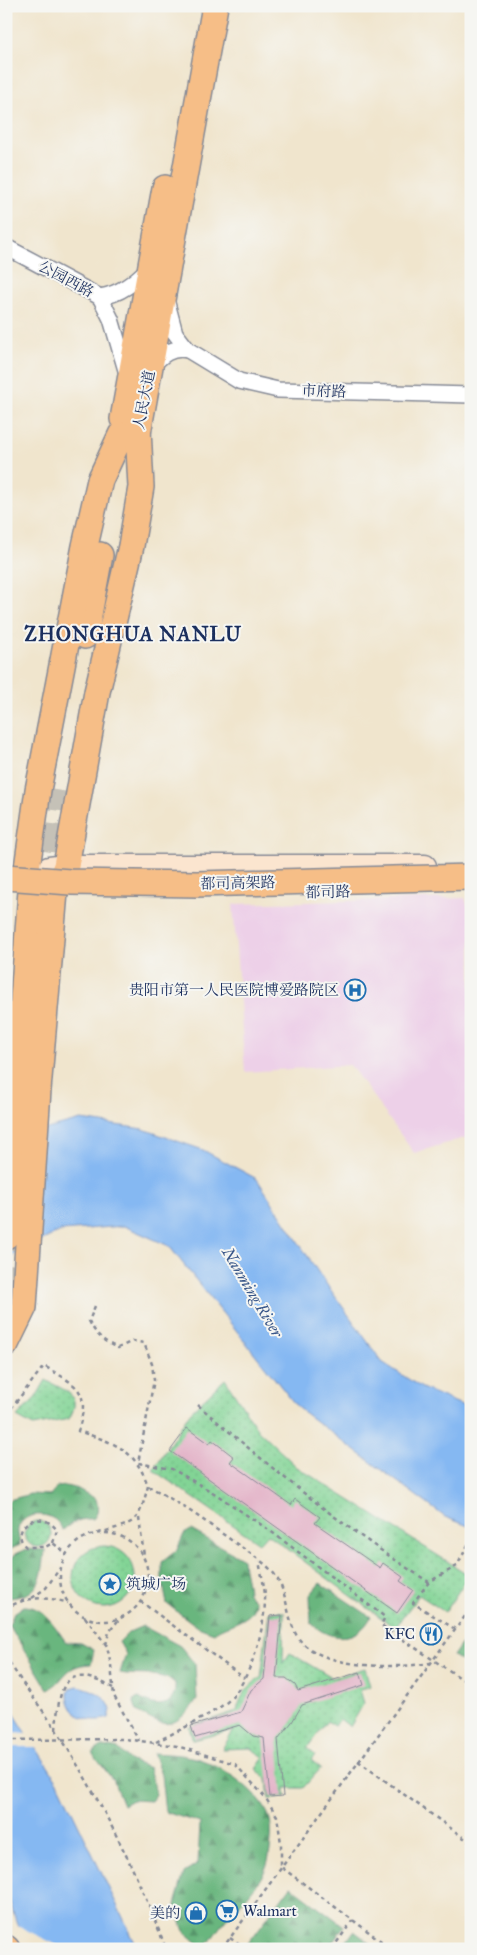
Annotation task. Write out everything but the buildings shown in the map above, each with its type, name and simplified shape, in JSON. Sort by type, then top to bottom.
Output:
[{"type":"main road","name":"人民大道","points":[[56,790],[92,603],[129,432],[157,277],[200,6]]},
{"type":"main road","name":"人民大道","points":[[157,277],[214,6]]},
{"type":"main road","points":[[25,879],[66,866],[97,692],[131,546],[141,488],[129,432]]},
{"type":"main road","points":[[6,1344],[24,1307],[28,1090],[25,879],[38,790],[85,546],[100,480],[129,432]]},
{"type":"main road","name":"都司路","points":[[6,888],[25,879],[66,866],[468,880]]},
{"type":"main road","name":"都司路","points":[[25,879],[197,894],[468,880]]},
{"type":"main road","name":"都司高架路","points":[[25,879],[70,882],[197,884],[468,880]]},
{"type":"main road","points":[[6,1236],[28,1090]]},
{"type":"street","name":"公园西路","points":[[6,247],[100,297]]},
{"type":"street","points":[[157,277],[175,333],[188,350],[171,350],[161,356],[139,376],[100,297],[112,296],[128,287],[157,277]]},
{"type":"street","name":"市府路","points":[[188,350],[239,380],[278,390],[471,396]]},
{"type":"path","points":[[95,1306],[89,1321],[95,1333],[107,1343],[118,1348],[133,1341],[144,1343],[152,1364],[154,1380],[138,1463]]},
{"type":"path","points":[[6,1415],[44,1366],[64,1378],[82,1393],[84,1405],[78,1431],[118,1446],[138,1463],[148,1486],[181,1503],[269,1568],[285,1591],[294,1632],[306,1648],[324,1656],[370,1665],[402,1668],[430,1663]]},
{"type":"path","points":[[198,1405],[317,1504],[377,1549],[429,1582]]},
{"type":"path","points":[[138,1463],[172,1469],[214,1493],[269,1530],[385,1617],[381,1625],[471,1685]]},
{"type":"path","points":[[83,1615],[94,1619],[109,1620],[121,1617],[135,1608],[140,1601],[148,1583],[138,1518],[148,1486]]},
{"type":"path","points":[[42,1518],[51,1522],[56,1530],[53,1543],[46,1548],[26,1548],[21,1538],[22,1529],[25,1524],[33,1519],[42,1518]]},
{"type":"path","points":[[6,1609],[32,1598],[46,1588],[67,1554],[81,1539],[131,1523],[138,1518]]},
{"type":"path","points":[[99,1533],[122,1536],[134,1544],[145,1561]]},
{"type":"path","points":[[455,1629],[414,1603],[429,1582],[457,1566],[471,1539]]},
{"type":"path","points":[[53,1543],[67,1554]]},
{"type":"path","points":[[155,1743],[228,1701],[244,1678],[253,1658],[263,1619],[265,1594],[259,1561]]},
{"type":"path","points":[[62,1564],[60,1576],[62,1591],[69,1604]]},
{"type":"path","points":[[32,1598],[53,1598],[69,1604],[83,1615],[106,1645],[111,1665],[114,1696],[138,1741]]},
{"type":"path","points":[[140,1601],[244,1678]]},
{"type":"path","points":[[6,1604],[11,1606]]},
{"type":"path","points":[[222,1949],[471,1608]]},
{"type":"path","points":[[106,1645],[110,1632],[121,1617]]},
{"type":"path","points":[[6,1656],[63,1740],[118,1838],[148,1899],[166,1949]]},
{"type":"path","points":[[56,1730],[58,1698],[62,1688],[71,1680],[79,1676],[88,1676],[113,1688]]},
{"type":"path","points":[[6,1740],[125,1739],[177,1746],[235,1764],[265,1797],[277,1816],[281,1843],[281,1867]]},
{"type":"path","points":[[358,1761],[471,1843]]},
{"type":"path","points":[[281,1867],[392,1949]]},
{"type":"path","points":[[332,1949],[353,1920]]},
{"type":"path","points":[[230,1938],[245,1949]]},
{"type":"shaded area","name":"贵阳市第一人民医院博爱路院区","points":[[465,898],[471,916],[471,1136],[414,1153],[350,1065],[245,1072],[233,904]]},
{"type":"green space","points":[[225,1379],[258,1430],[297,1467],[469,1575],[445,1612],[419,1595],[395,1628],[267,1534],[259,1543],[153,1470],[190,1412]]},
{"type":"green space","points":[[46,1380],[70,1394],[74,1403],[73,1410],[69,1419],[33,1426],[17,1417],[36,1397]]},
{"type":"green space","points":[[66,1486],[78,1489],[96,1499],[98,1510],[93,1519],[77,1521],[63,1530],[55,1520],[48,1516],[37,1515],[28,1517],[23,1520],[18,1529],[20,1545],[8,1550],[6,1548],[6,1501],[30,1494],[50,1495],[57,1487]]},
{"type":"green space","points":[[38,1521],[47,1525],[51,1534],[47,1543],[38,1547],[29,1543],[25,1534],[29,1525]]},
{"type":"green space","points":[[191,1530],[243,1559],[248,1594],[255,1601],[254,1608],[245,1618],[214,1633],[198,1627],[167,1604],[162,1579],[162,1562],[177,1550],[184,1534]]},
{"type":"green space","points":[[104,1546],[116,1548],[126,1555],[133,1565],[135,1577],[133,1589],[126,1599],[116,1606],[104,1608],[92,1606],[82,1599],[75,1589],[73,1577],[75,1565],[82,1555],[92,1548]]},
{"type":"green space","points":[[27,1549],[45,1550],[42,1570],[37,1585],[26,1594],[6,1598],[6,1563],[17,1553]]},
{"type":"green space","points":[[320,1583],[371,1617],[359,1631],[351,1635],[335,1636],[327,1634],[311,1623],[310,1595]]},
{"type":"green space","points":[[24,1606],[43,1613],[66,1642],[81,1643],[94,1650],[91,1664],[75,1667],[48,1689],[9,1625],[14,1613]]},
{"type":"green space","points":[[269,1612],[284,1612],[283,1663],[290,1653],[332,1678],[365,1668],[370,1686],[360,1690],[364,1703],[350,1727],[340,1719],[335,1726],[327,1721],[307,1748],[315,1755],[311,1760],[321,1768],[303,1788],[285,1788],[285,1797],[269,1799],[267,1779],[256,1769],[264,1757],[250,1748],[222,1749],[234,1730],[193,1740],[189,1727],[237,1711],[240,1700],[245,1692],[261,1678]]},
{"type":"green space","points":[[143,1626],[180,1646],[195,1664],[197,1700],[177,1721],[170,1723],[156,1722],[137,1711],[133,1700],[139,1698],[158,1705],[169,1702],[175,1691],[175,1683],[162,1677],[120,1673],[126,1654],[119,1642],[129,1632]]},
{"type":"green space","points":[[471,1630],[471,1668],[453,1656]]},
{"type":"green space","points":[[102,1746],[119,1749],[129,1760],[149,1768],[156,1794],[151,1801],[132,1800],[123,1805],[113,1780],[92,1753]]},
{"type":"green space","points":[[153,1753],[191,1757],[202,1760],[227,1773],[240,1782],[261,1802],[268,1814],[271,1825],[271,1842],[265,1870],[252,1891],[219,1928],[205,1949],[184,1931],[175,1905],[184,1873],[198,1864],[200,1823],[165,1812],[161,1775]]},
{"type":"green space","points":[[291,1886],[344,1926],[327,1949],[250,1949],[246,1946]]},
{"type":"green space","points":[[354,1931],[378,1949],[341,1949]]},
{"type":"water","name":"Nanming River","points":[[81,1120],[143,1129],[203,1150],[257,1179],[320,1275],[382,1362],[422,1388],[471,1409],[471,1527],[445,1517],[298,1408],[169,1246],[124,1226],[61,1231],[14,1254],[6,1265],[6,1140]]},
{"type":"water","points":[[78,1686],[94,1691],[106,1700],[111,1710],[109,1718],[102,1720],[88,1719],[76,1713],[69,1701],[68,1693],[71,1688]]},
{"type":"water","points":[[6,1701],[58,1782],[138,1949],[25,1949],[6,1890]]},
{"type":"pier","points":[[6,1732],[30,1733],[39,1747],[6,1747]]},
{"type":"pier","points":[[14,1924],[65,1949],[22,1949]]},
{"type":"tunnel","points":[[48,894],[62,791]]},
{"type":"tunnel","points":[[6,1292],[14,1211]]},
{"type":"place","name":"贵阳市第一人民医院博爱路院区","points":[[355,990]]},
{"type":"place","name":"筑城广场","points":[[110,1584]]},
{"type":"place","name":"KFC","points":[[431,1634]]},
{"type":"place","name":"Walmart","points":[[227,1911]]},
{"type":"place","name":"美的","points":[[196,1913]]},
{"type":"district","name":"ZHONGHUA NANLU","points":[[133,634]]}]
